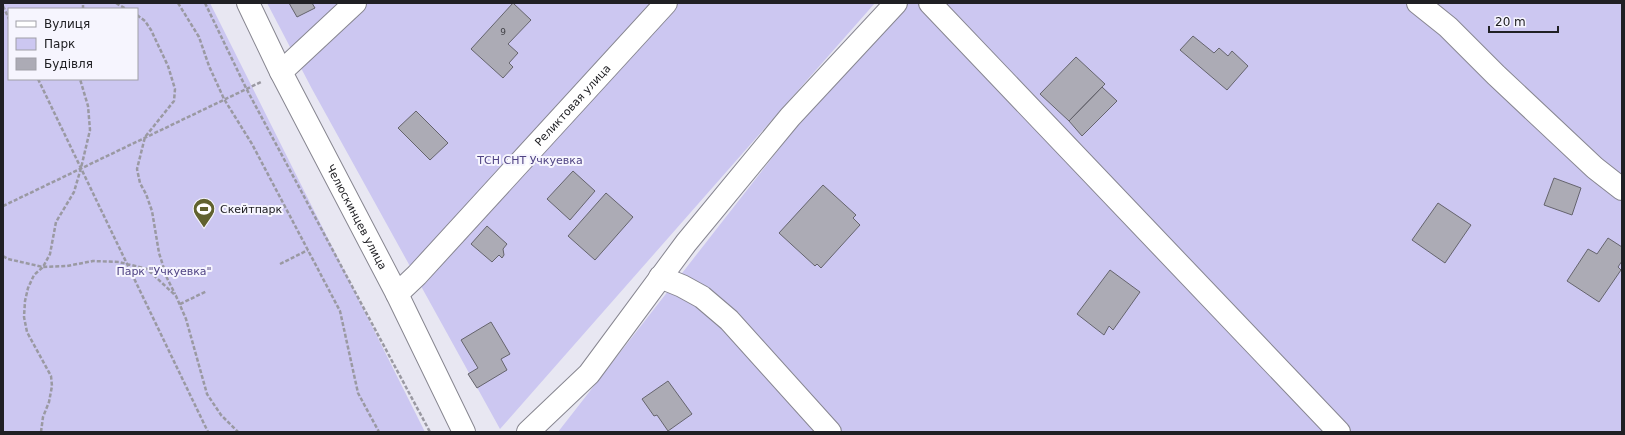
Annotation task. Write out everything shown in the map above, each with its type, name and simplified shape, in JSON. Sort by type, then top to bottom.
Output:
[{"type":"street","name":"Челюскинцев улица","points":[[248,3],[281,72],[397,294],[464,432]]},
{"type":"street","points":[[281,72],[355,3]]},
{"type":"street","name":"Реликтовая улица","points":[[397,294],[417,275],[666,3]]},
{"type":"street","points":[[528,432],[589,374],[686,243],[790,117],[896,3]]},
{"type":"street","points":[[930,3],[1339,432]]},
{"type":"street","points":[[1418,3],[1448,27],[1496,75],[1595,168],[1622,189]]},
{"type":"street","points":[[660,277],[682,286],[702,297],[729,320],[830,432]]},
{"type":"path","points":[[178,3],[199,37],[224,99],[252,144],[340,311],[358,393],[379,432]]},
{"type":"path","points":[[205,3],[246,88],[430,432]]},
{"type":"path","points":[[3,6],[8,16]]},
{"type":"path","points":[[138,16],[145,21],[151,30],[168,66],[175,89],[174,101],[146,137],[137,169],[140,183],[152,211],[158,253],[167,278],[186,319],[207,394],[221,415],[238,432]]},
{"type":"path","points":[[3,206],[281,72]]},
{"type":"path","points":[[38,80],[208,432]]},
{"type":"path","points":[[41,432],[43,417],[49,402],[52,386],[48,370],[27,332],[24,316],[28,288],[34,275],[42,267],[50,254],[56,222],[74,192],[81,168],[90,130],[88,106],[80,80]]},
{"type":"path","points":[[280,264],[308,250]]},
{"type":"path","points":[[3,256],[8,259],[42,267],[67,266],[93,261],[119,262],[147,269],[176,296]]},
{"type":"path","points":[[180,304],[207,291]]},
{"type":"green space","name":"Парк \"Учкуевка\"","points":[[3,3],[210,3],[425,432],[3,432]]},
{"type":"green space","name":"ТСН СНТ Учкуевка","points":[[267,3],[875,3],[500,429],[312,89]]},
{"type":"green space","points":[[893,3],[1622,3],[1622,432],[558,432]]},
{"type":"building","points":[[289,3],[312,3],[315,8],[297,17]]},
{"type":"building","points":[[513,3],[531,20],[508,44],[518,53],[509,63],[513,67],[503,78],[471,49]]},
{"type":"building","points":[[1193,36],[1214,53],[1219,48],[1228,56],[1232,51],[1248,66],[1227,90],[1180,50]]},
{"type":"building","points":[[1076,57],[1105,84],[1069,121],[1040,94]]},
{"type":"building","points":[[1102,87],[1117,101],[1082,136],[1069,121]]},
{"type":"building","points":[[416,111],[448,143],[430,160],[398,128]]},
{"type":"building","points":[[573,171],[595,191],[570,220],[547,199]]},
{"type":"building","points":[[1554,178],[1581,188],[1572,215],[1544,205]]},
{"type":"building","points":[[823,185],[856,215],[853,218],[860,225],[821,268],[817,264],[815,266],[779,233]]},
{"type":"building","points":[[606,193],[633,217],[595,260],[568,236]]},
{"type":"building","points":[[1438,203],[1471,225],[1445,263],[1412,240]]},
{"type":"building","points":[[487,226],[507,244],[503,249],[504,255],[502,258],[499,255],[492,262],[471,244]]},
{"type":"building","points":[[1608,238],[1622,247],[1622,261],[1618,267],[1621,270],[1599,302],[1567,281],[1588,249],[1597,254]]},
{"type":"building","points":[[1110,270],[1140,292],[1113,330],[1109,326],[1104,335],[1077,314]]},
{"type":"building","points":[[491,322],[510,354],[501,359],[507,370],[477,388],[468,374],[478,368],[461,340]]},
{"type":"building","points":[[668,381],[692,414],[668,431],[657,415],[654,416],[642,399]]},
{"type":"place","name":"Скейтпарк","points":[[204,228]]}]
